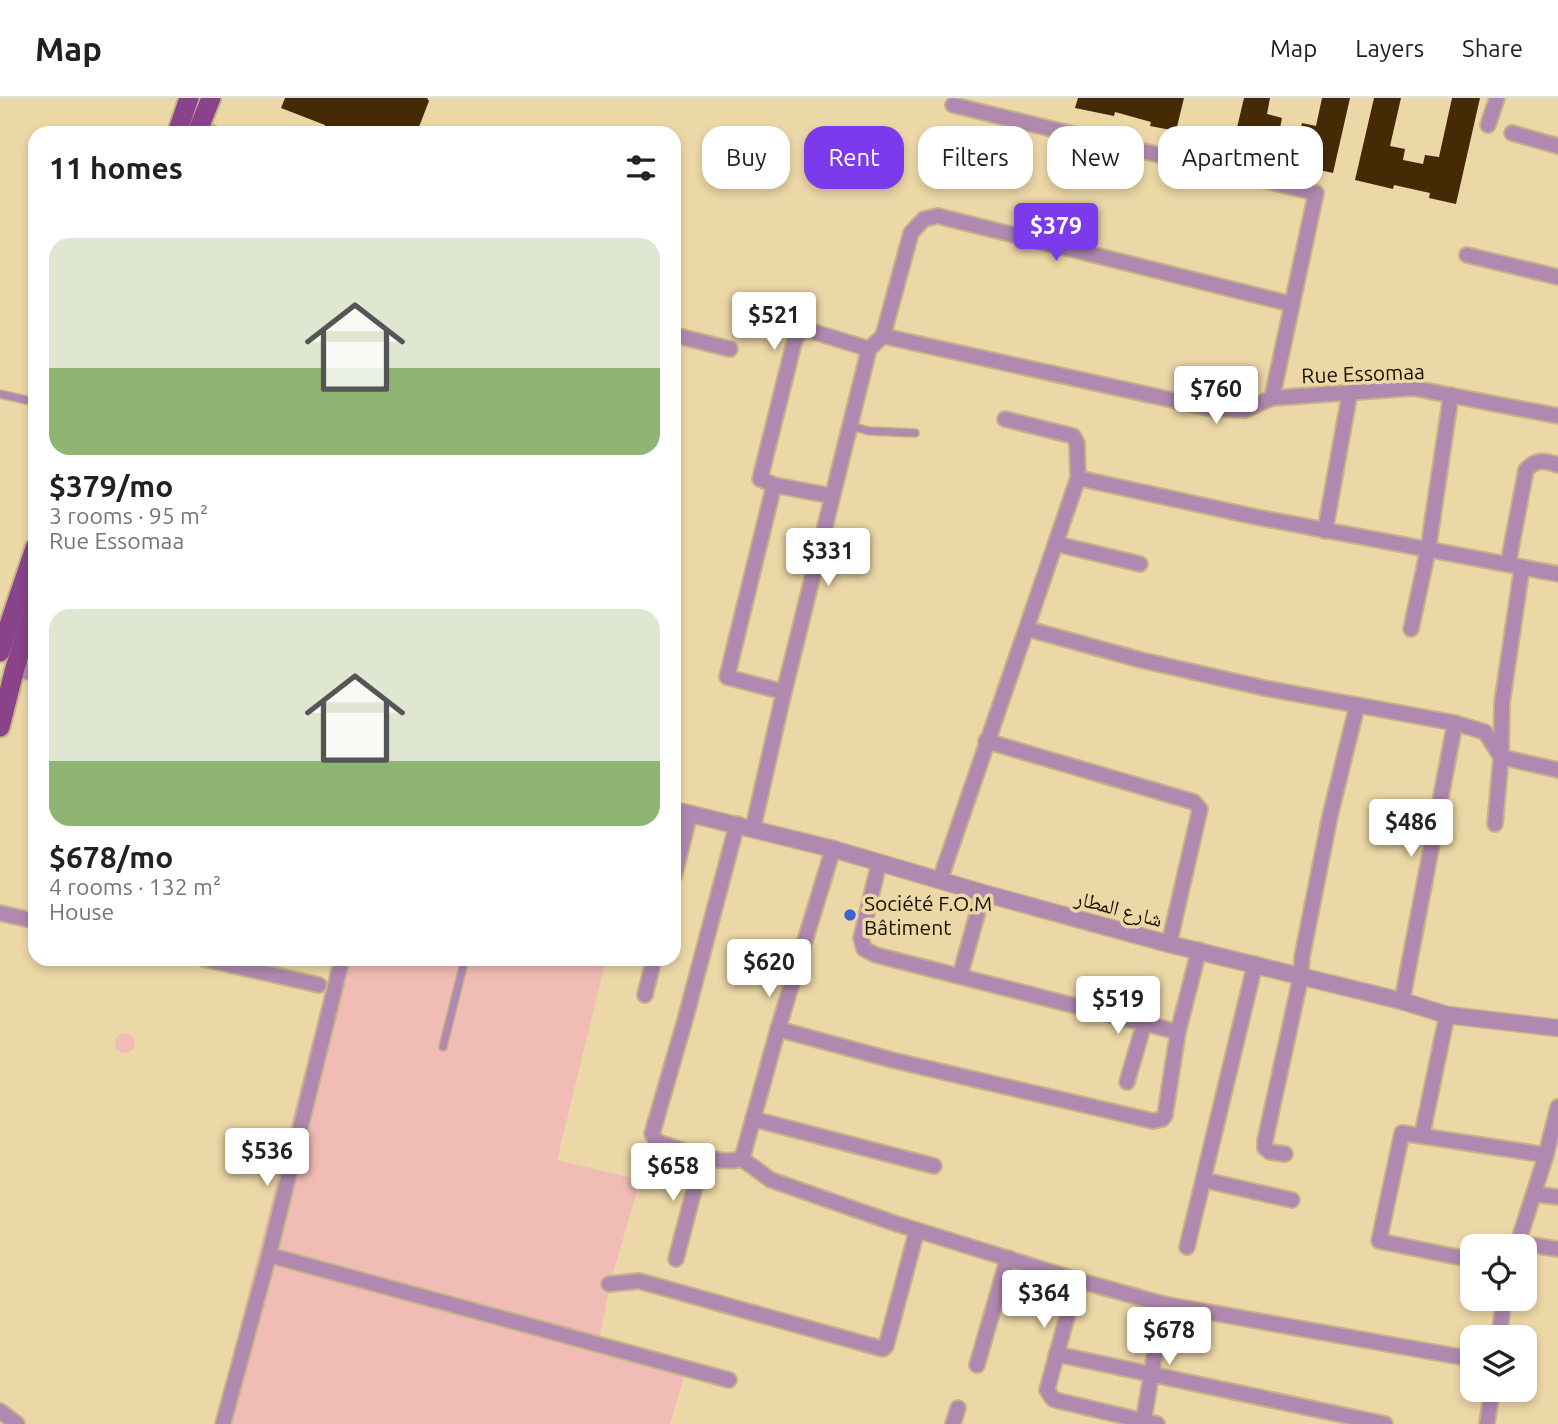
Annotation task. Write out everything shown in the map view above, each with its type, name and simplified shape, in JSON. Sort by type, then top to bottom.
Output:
[{"type":"main road","points":[[179,126],[189,98]]},
{"type":"main road","points":[[204,126],[211,98]]},
{"type":"main road","points":[[0,652],[28,569]]},
{"type":"main road","points":[[0,727],[28,628]]},
{"type":"street","points":[[1488,125],[1497,98]]},
{"type":"street","points":[[953,105],[1316,193],[1272,398]]},
{"type":"street","points":[[1512,133],[1558,146]]},
{"type":"street","points":[[1291,304],[951,219],[924,219],[911,233],[883,336],[869,349],[784,692],[685,1020],[653,1132],[654,1139],[703,1156],[730,1161],[742,1159],[771,1180],[917,1230],[1163,1304],[1460,1357]]},
{"type":"street","points":[[1467,255],[1558,277]]},
{"type":"street","points":[[832,496],[774,485],[760,479],[795,339],[801,332],[808,330],[869,349]]},
{"type":"street","name":"Rue Essomaa","points":[[883,336],[1213,409],[1245,410],[1272,398],[1413,388],[1558,416]]},
{"type":"street","points":[[681,337],[730,349]]},
{"type":"street","points":[[1325,531],[1350,393]]},
{"type":"street","points":[[1411,629],[1428,550],[1451,395]]},
{"type":"street","points":[[940,880],[1078,478],[1077,443],[1073,436],[1005,419]]},
{"type":"street","points":[[1495,824],[1501,757],[1502,703],[1526,470],[1537,461],[1545,460],[1558,464]]},
{"type":"street","points":[[1078,478],[1325,531],[1558,574]]},
{"type":"street","points":[[774,485],[727,677],[784,692]]},
{"type":"street","points":[[1056,544],[1140,564]]},
{"type":"street","points":[[1028,629],[1141,660],[1357,706],[1455,723],[1485,732],[1501,757],[1558,770]]},
{"type":"street","points":[[15,668],[28,671]]},
{"type":"street","points":[[1285,1154],[1270,1152],[1265,1148],[1265,1141],[1301,976],[1302,957],[1317,880],[1357,706]]},
{"type":"street","points":[[1402,1001],[1455,723]]},
{"type":"street","points":[[986,741],[1194,802],[1200,809],[1169,944]]},
{"type":"street","name":"شارع المطار","points":[[682,811],[833,849],[1169,944],[1402,1001],[1447,1015],[1558,1028]]},
{"type":"street","points":[[742,1159],[833,849]]},
{"type":"street","points":[[879,863],[862,933],[862,946],[876,956],[1178,1032]]},
{"type":"street","points":[[960,976],[983,893]]},
{"type":"street","points":[[0,913],[28,919]]},
{"type":"street","points":[[778,1029],[892,1060],[1153,1121],[1162,1119],[1165,1115],[1178,1032],[1199,950]]},
{"type":"street","points":[[1187,1247],[1255,964]]},
{"type":"street","points":[[235,966],[319,985]]},
{"type":"street","points":[[223,1424],[269,1255],[340,966]]},
{"type":"street","points":[[645,995],[652,966]]},
{"type":"street","points":[[1422,1135],[1447,1015]]},
{"type":"street","points":[[1128,1082],[1144,1024]]},
{"type":"street","points":[[1521,1234],[1558,1107]]},
{"type":"street","points":[[753,1119],[934,1166]]},
{"type":"street","points":[[1460,1258],[1379,1241],[1402,1133],[1546,1155]]},
{"type":"street","points":[[676,1259],[703,1156]]},
{"type":"street","points":[[1204,1180],[1292,1200]]},
{"type":"street","points":[[1534,1194],[1558,1197]]},
{"type":"street","points":[[609,1284],[639,1281],[883,1349],[917,1230]]},
{"type":"street","points":[[1537,1246],[1558,1249]]},
{"type":"street","points":[[269,1255],[729,1380]]},
{"type":"street","points":[[977,1365],[1008,1258]]},
{"type":"street","points":[[1077,1280],[1047,1390],[1053,1399],[1148,1423],[1152,1373],[1163,1304]]},
{"type":"street","points":[[1056,1354],[1385,1424]]},
{"type":"street","points":[[1488,1424],[1491,1402]]},
{"type":"street","points":[[953,1424],[958,1408]]},
{"type":"street","points":[[0,1411],[17,1424]]},
{"type":"lane","points":[[0,394],[28,400]]},
{"type":"lane","points":[[850,426],[869,431],[915,433]]},
{"type":"lane","points":[[443,1047],[463,966]]},
{"type":"shaded area","points":[[331,966],[604,966],[557,1160],[640,1180],[610,1284],[598,1346],[685,1373],[670,1424],[215,1424]]},
{"type":"shaded area","points":[[125,1033],[132,1036],[135,1043],[132,1050],[125,1053],[118,1050],[115,1043],[118,1036]]},
{"type":"building","points":[[285,98],[427,98],[429,101],[419,126],[325,126],[281,108]]},
{"type":"building","points":[[1078,98],[1184,98],[1177,126],[1158,128],[1150,126],[1151,122],[1115,112],[1114,116],[1075,108]]},
{"type":"building","points":[[1244,98],[1270,98],[1267,114],[1282,118],[1280,126],[1237,126]]},
{"type":"building","points":[[1322,98],[1350,98],[1333,173],[1323,171],[1323,126],[1316,126]]},
{"type":"building","points":[[1374,98],[1401,98],[1390,146],[1405,149],[1403,160],[1423,164],[1425,155],[1439,157],[1452,98],[1480,98],[1456,204],[1429,198],[1430,193],[1394,185],[1393,189],[1355,180]]},
{"type":"place","name":"Société F.O.M Bâtiment","points":[[850,915]]}]
